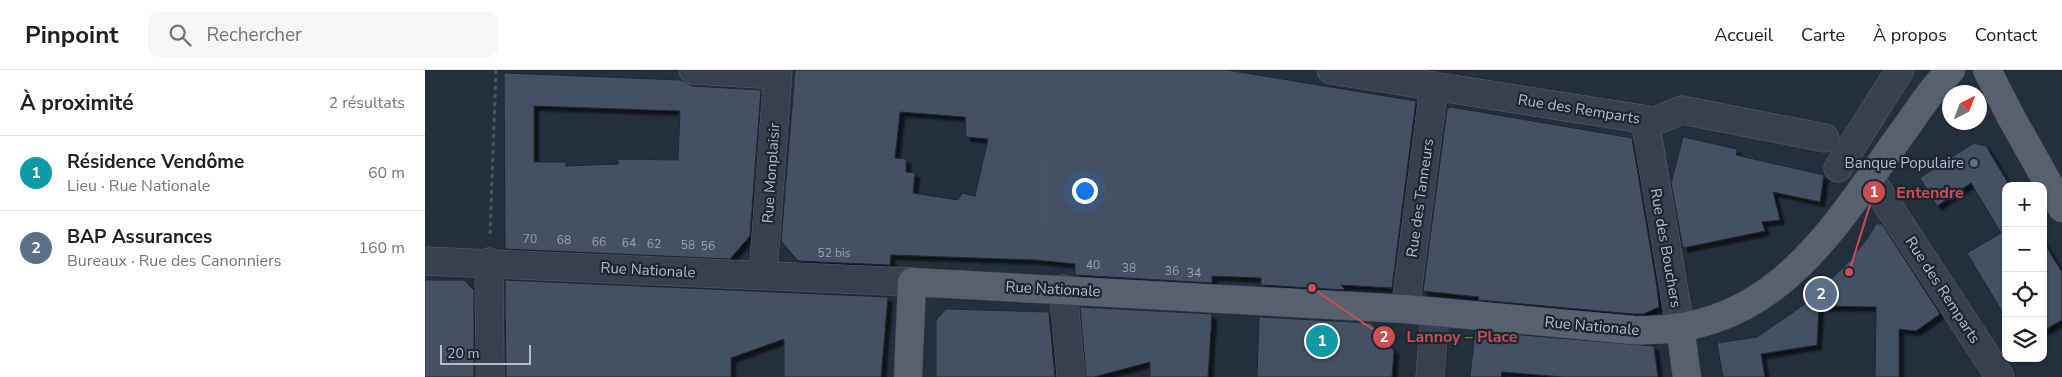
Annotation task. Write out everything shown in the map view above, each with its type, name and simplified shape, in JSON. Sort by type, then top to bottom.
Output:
[{"type":"main road","name":"Rue Nationale","points":[[912,282],[1405,309],[1633,330],[1656,331],[1702,323],[1738,310],[1766,294],[1785,280],[1821,242],[1951,70]]},
{"type":"main road","points":[[1987,70],[2062,208]]},
{"type":"main road","points":[[908,377],[912,282]]},
{"type":"main road","name":"Rue des Bouchers","points":[[1680,327],[1687,377]]},
{"type":"street","points":[[693,70],[778,72]]},
{"type":"street","name":"Rue des Remparts","points":[[1331,70],[1645,120],[1655,121],[1682,110],[1825,138]]},
{"type":"street","points":[[1838,168],[1900,70]]},
{"type":"street","name":"Rue Monplaisir","points":[[763,275],[778,72]]},
{"type":"street","name":"Rue des Tanneurs","points":[[1405,309],[1434,86]]},
{"type":"street","name":"Rue des Bouchers","points":[[1645,120],[1680,327]]},
{"type":"street","name":"Rue des Remparts","points":[[1869,178],[2001,377]]},
{"type":"street","name":"Rue Nationale","points":[[425,261],[489,262],[912,282]]},
{"type":"street","points":[[489,262],[490,377]]},
{"type":"street","points":[[1063,290],[1071,377]]},
{"type":"street","points":[[1430,377],[1435,312]]},
{"type":"path","points":[[489,262],[496,70]]},
{"type":"path","points":[[1041,224],[1042,163]]},
{"type":"building","points":[[795,70],[1227,70],[1416,101],[1392,288],[1341,285],[1345,290],[1261,285],[1261,278],[1212,276],[1212,283],[1075,275],[1075,264],[1036,260],[891,255],[890,265],[798,261],[781,241]],"holes":[[[900,112],[965,117],[966,137],[988,139],[975,196],[962,193],[958,200],[913,193],[915,173],[906,172],[906,159],[895,158]]]},
{"type":"building","points":[[504,73],[681,80],[692,86],[761,90],[750,236],[730,259],[505,249]],"holes":[[[534,106],[680,111],[678,160],[618,159],[618,164],[566,166],[566,162],[534,162]]]},
{"type":"building","points":[[1451,107],[1632,138],[1659,307],[1643,314],[1633,314],[1478,300],[1479,297],[1423,291],[1447,109]]},
{"type":"building","points":[[1683,137],[1737,149],[1736,155],[1824,175],[1820,202],[1773,192],[1780,220],[1762,222],[1765,231],[1683,248],[1671,183]]},
{"type":"building","points":[[1974,143],[1986,146],[2008,182],[2002,182],[2002,311],[1967,253],[2001,233],[1971,183],[1937,206],[1920,178]]},
{"type":"building","points":[[1876,224],[1882,224],[1940,314],[1916,331],[1899,329],[1899,377],[1875,377],[1876,307],[1819,306],[1817,345],[1761,354],[1765,377],[1723,377],[1717,343],[1757,337],[1805,304],[1853,258]]},
{"type":"building","points":[[2047,248],[2062,272],[2062,320],[2047,329]]},
{"type":"building","points":[[425,280],[464,280],[474,290],[474,377],[425,377]]},
{"type":"building","points":[[505,280],[888,297],[881,377],[784,377],[784,339],[731,358],[731,377],[506,377]]},
{"type":"building","points":[[1080,307],[1212,314],[1208,377],[1150,377],[1150,362],[1094,377],[1086,377]]},
{"type":"building","points":[[946,309],[1049,312],[1055,377],[936,377],[936,320]]},
{"type":"building","points":[[1259,317],[1371,323],[1394,351],[1392,377],[1257,377]]},
{"type":"building","points":[[1475,331],[1654,346],[1658,377],[1563,377],[1502,372],[1501,377],[1470,377]]},
{"type":"place","name":"Banque Populaire","points":[[1974,163]]},
{"type":"place","name":"Entendre","points":[[1849,272]]},
{"type":"place","name":"Lannoy – Place","points":[[1312,288]]},
{"type":"place","name":"BAP Assurances","points":[[1821,294]]},
{"type":"place","name":"Résidence Vendôme","points":[[1322,341]]}]
